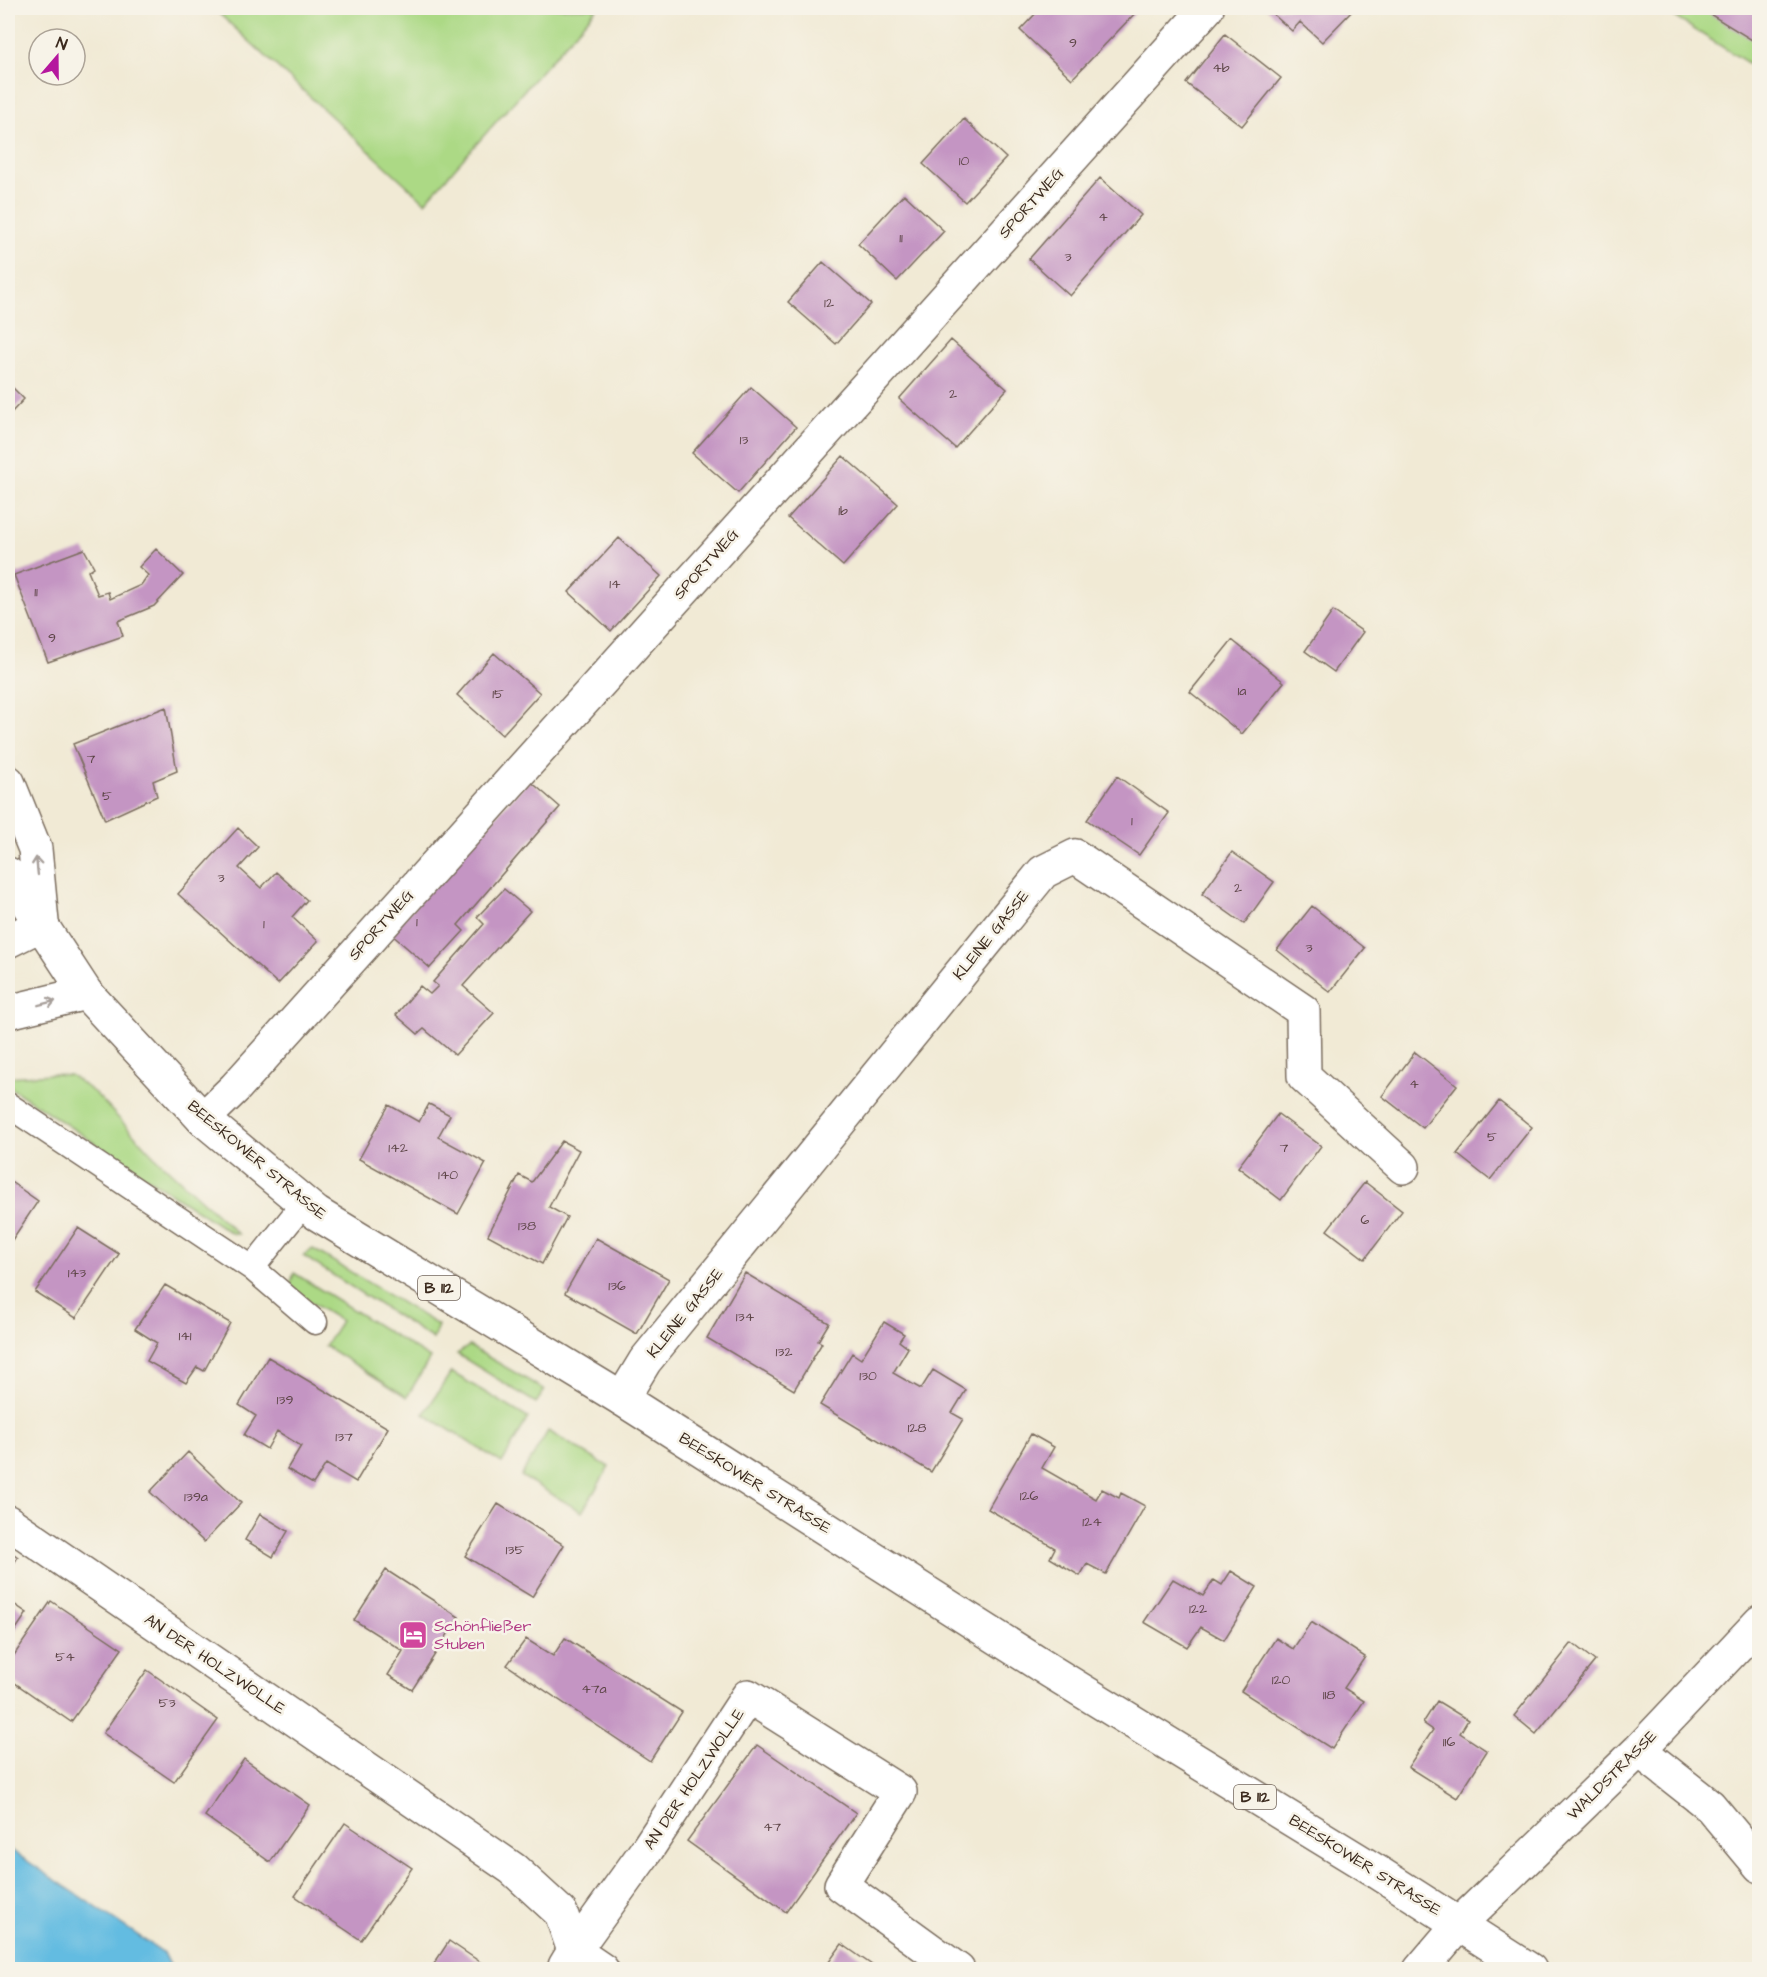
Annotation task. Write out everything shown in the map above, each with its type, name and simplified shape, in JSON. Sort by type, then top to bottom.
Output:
[{"type":"street","name":"SPORTWEG","points":[[203,1119],[235,1088],[1207,8]]},
{"type":"street","name":"B 112","points":[[8,782],[35,849],[42,924]]},
{"type":"street","name":"KLEINE GASSE","points":[[622,1399],[645,1361],[1043,872],[1075,856],[1303,1011],[1304,1076],[1403,1167]]},
{"type":"street","name":"B 112","points":[[8,874],[42,924]]},
{"type":"street","name":"BEESKOWER STRASSE","points":[[42,924],[86,993],[203,1119],[304,1203],[622,1399],[1050,1671],[1460,1923],[1530,1970]]},
{"type":"street","points":[[8,941],[42,924]]},
{"type":"street","points":[[8,1012],[86,993]]},
{"type":"street","name":"AN DER HOLZWOLLE","points":[[8,1522],[513,1869],[561,1913],[568,1960]]},
{"type":"street","name":"WALDSTRASSE","points":[[1420,1970],[1460,1923],[1639,1750],[1760,1622]]},
{"type":"street","name":"AN DER HOLZWOLLE","points":[[568,1960],[648,1848],[748,1696],[900,1792],[841,1885],[958,1970]]},
{"type":"street","points":[[1639,1750],[1710,1806],[1760,1866]]},
{"type":"street","points":[[568,1960],[602,1970]]},
{"type":"lane","points":[[8,1105],[252,1268],[315,1322]]},
{"type":"lane","points":[[252,1268],[304,1203]]},
{"type":"green space","points":[[213,8],[597,8],[425,202]]},
{"type":"green space","points":[[1660,8],[1759,8],[1759,70]]},
{"type":"green space","points":[[70,1075],[96,1094],[154,1156],[238,1234],[231,1233],[8,1086],[8,1077]]},
{"type":"green space","points":[[313,1249],[438,1325],[433,1339],[303,1256]]},
{"type":"green space","points":[[294,1273],[430,1358],[407,1397],[325,1346],[341,1321],[289,1289]]},
{"type":"green space","points":[[469,1346],[545,1390],[536,1403],[457,1354]]},
{"type":"green space","points":[[451,1372],[528,1418],[502,1463],[424,1414]]},
{"type":"green space","points":[[548,1431],[609,1467],[582,1512],[521,1476]]},
{"type":"water","points":[[8,1848],[164,1953],[172,1969],[8,1969]]},
{"type":"building","points":[[1041,8],[1140,8],[1072,79],[1020,30]]},
{"type":"building","points":[[1266,8],[1355,8],[1322,42],[1300,22],[1292,31]]},
{"type":"building","points":[[1700,8],[1760,8],[1760,45]]},
{"type":"building","points":[[1225,34],[1281,78],[1242,126],[1186,83]]},
{"type":"building","points":[[964,119],[1006,158],[965,202],[923,164]]},
{"type":"building","points":[[1100,178],[1141,215],[1070,296],[1029,259]]},
{"type":"building","points":[[904,194],[944,231],[897,281],[858,244]]},
{"type":"building","points":[[823,262],[871,304],[836,344],[788,302]]},
{"type":"building","points":[[951,340],[1007,389],[955,448],[899,399]]},
{"type":"building","points":[[8,383],[24,399],[8,416]]},
{"type":"building","points":[[751,387],[796,427],[738,493],[692,453]]},
{"type":"building","points":[[843,456],[898,504],[843,566],[788,518]]},
{"type":"building","points":[[619,538],[661,576],[611,631],[569,592]]},
{"type":"building","points":[[84,549],[94,567],[88,571],[98,595],[108,592],[110,599],[141,585],[148,575],[139,567],[156,549],[183,575],[154,606],[118,621],[123,636],[48,662],[14,575]]},
{"type":"building","points":[[1333,611],[1363,632],[1334,672],[1305,651]]},
{"type":"building","points":[[1232,640],[1284,682],[1242,734],[1190,692]]},
{"type":"building","points":[[494,653],[540,693],[502,735],[457,695]]},
{"type":"building","points":[[166,707],[177,771],[153,781],[157,796],[105,820],[73,744]]},
{"type":"building","points":[[1117,776],[1169,813],[1139,855],[1087,820]]},
{"type":"building","points":[[529,780],[560,807],[458,925],[464,931],[430,968],[390,933]]},
{"type":"building","points":[[238,828],[258,847],[239,868],[261,888],[276,872],[307,900],[292,917],[318,941],[278,984],[178,894]]},
{"type":"building","points":[[1232,852],[1274,882],[1244,924],[1202,894]]},
{"type":"building","points":[[504,889],[530,911],[463,986],[494,1013],[455,1055],[424,1029],[418,1034],[396,1015],[420,986],[430,994],[438,986],[433,982],[484,924],[477,917]]},
{"type":"building","points":[[1312,906],[1365,948],[1330,992],[1277,950]]},
{"type":"building","points":[[1415,1052],[1457,1085],[1423,1128],[1382,1096]]},
{"type":"building","points":[[1499,1101],[1532,1127],[1490,1180],[1457,1154]]},
{"type":"building","points":[[429,1104],[450,1115],[438,1137],[486,1163],[458,1214],[359,1159],[389,1105],[419,1122]]},
{"type":"building","points":[[1278,1114],[1321,1146],[1281,1200],[1238,1167]]},
{"type":"building","points":[[562,1141],[579,1150],[549,1207],[567,1217],[542,1264],[488,1235],[519,1175],[532,1182]]},
{"type":"building","points":[[8,1180],[38,1201],[8,1246]]},
{"type":"building","points":[[1365,1182],[1402,1211],[1365,1259],[1327,1230]]},
{"type":"building","points":[[78,1228],[119,1254],[76,1318],[35,1292]]},
{"type":"building","points":[[596,1238],[669,1279],[637,1334],[565,1293]]},
{"type":"building","points":[[745,1273],[829,1323],[818,1341],[822,1343],[794,1390],[707,1338]]},
{"type":"building","points":[[165,1285],[230,1323],[204,1371],[197,1367],[186,1383],[147,1361],[157,1343],[135,1329]]},
{"type":"building","points":[[884,1322],[904,1334],[899,1341],[908,1348],[893,1373],[921,1389],[933,1370],[966,1390],[952,1413],[963,1419],[931,1472],[820,1405],[852,1353],[861,1359]]},
{"type":"building","points":[[268,1357],[388,1428],[356,1482],[326,1464],[313,1484],[287,1469],[301,1446],[277,1431],[267,1449],[244,1435],[256,1416],[239,1405]]},
{"type":"building","points":[[1031,1434],[1054,1447],[1042,1468],[1096,1499],[1102,1489],[1119,1498],[1121,1493],[1145,1506],[1106,1574],[1087,1564],[1080,1576],[1050,1558],[1055,1548],[988,1509]]},
{"type":"building","points":[[188,1452],[241,1503],[204,1542],[150,1492]]},
{"type":"building","points":[[498,1504],[564,1545],[532,1597],[465,1556]]},
{"type":"building","points":[[260,1514],[288,1531],[273,1557],[245,1540]]},
{"type":"building","points":[[8,1550],[18,1557],[8,1572]]},
{"type":"building","name":"Schönfließer Stuben","points":[[386,1570],[459,1617],[412,1690],[388,1675],[403,1651],[354,1620]]},
{"type":"building","points":[[1231,1571],[1257,1587],[1224,1640],[1201,1627],[1187,1647],[1144,1622],[1173,1579],[1203,1596],[1214,1580],[1222,1585]]},
{"type":"building","points":[[8,1600],[27,1613],[8,1641]]},
{"type":"building","points":[[51,1601],[122,1649],[71,1722],[8,1678],[8,1664]]},
{"type":"building","points":[[1311,1622],[1365,1657],[1344,1688],[1364,1701],[1332,1749],[1241,1691],[1276,1638],[1293,1649]]},
{"type":"building","points":[[565,1638],[682,1712],[650,1761],[507,1665],[526,1639],[553,1656]]},
{"type":"building","points":[[1572,1643],[1595,1661],[1536,1734],[1514,1716]]},
{"type":"building","points":[[147,1670],[218,1720],[174,1782],[103,1733]]},
{"type":"building","points":[[1437,1701],[1468,1720],[1460,1733],[1487,1751],[1457,1798],[1408,1767],[1433,1730],[1423,1723]]},
{"type":"building","points":[[757,1745],[856,1813],[786,1912],[687,1841]]},
{"type":"building","points":[[244,1759],[310,1805],[270,1862],[205,1816]]},
{"type":"building","points":[[345,1823],[412,1868],[361,1940],[295,1896]]},
{"type":"building","points":[[449,1941],[492,1970],[430,1970]]},
{"type":"building","points":[[842,1944],[879,1970],[823,1970]]},
{"type":"place","name":"Schönfließer Stuben","points":[[413,1635]]}]
